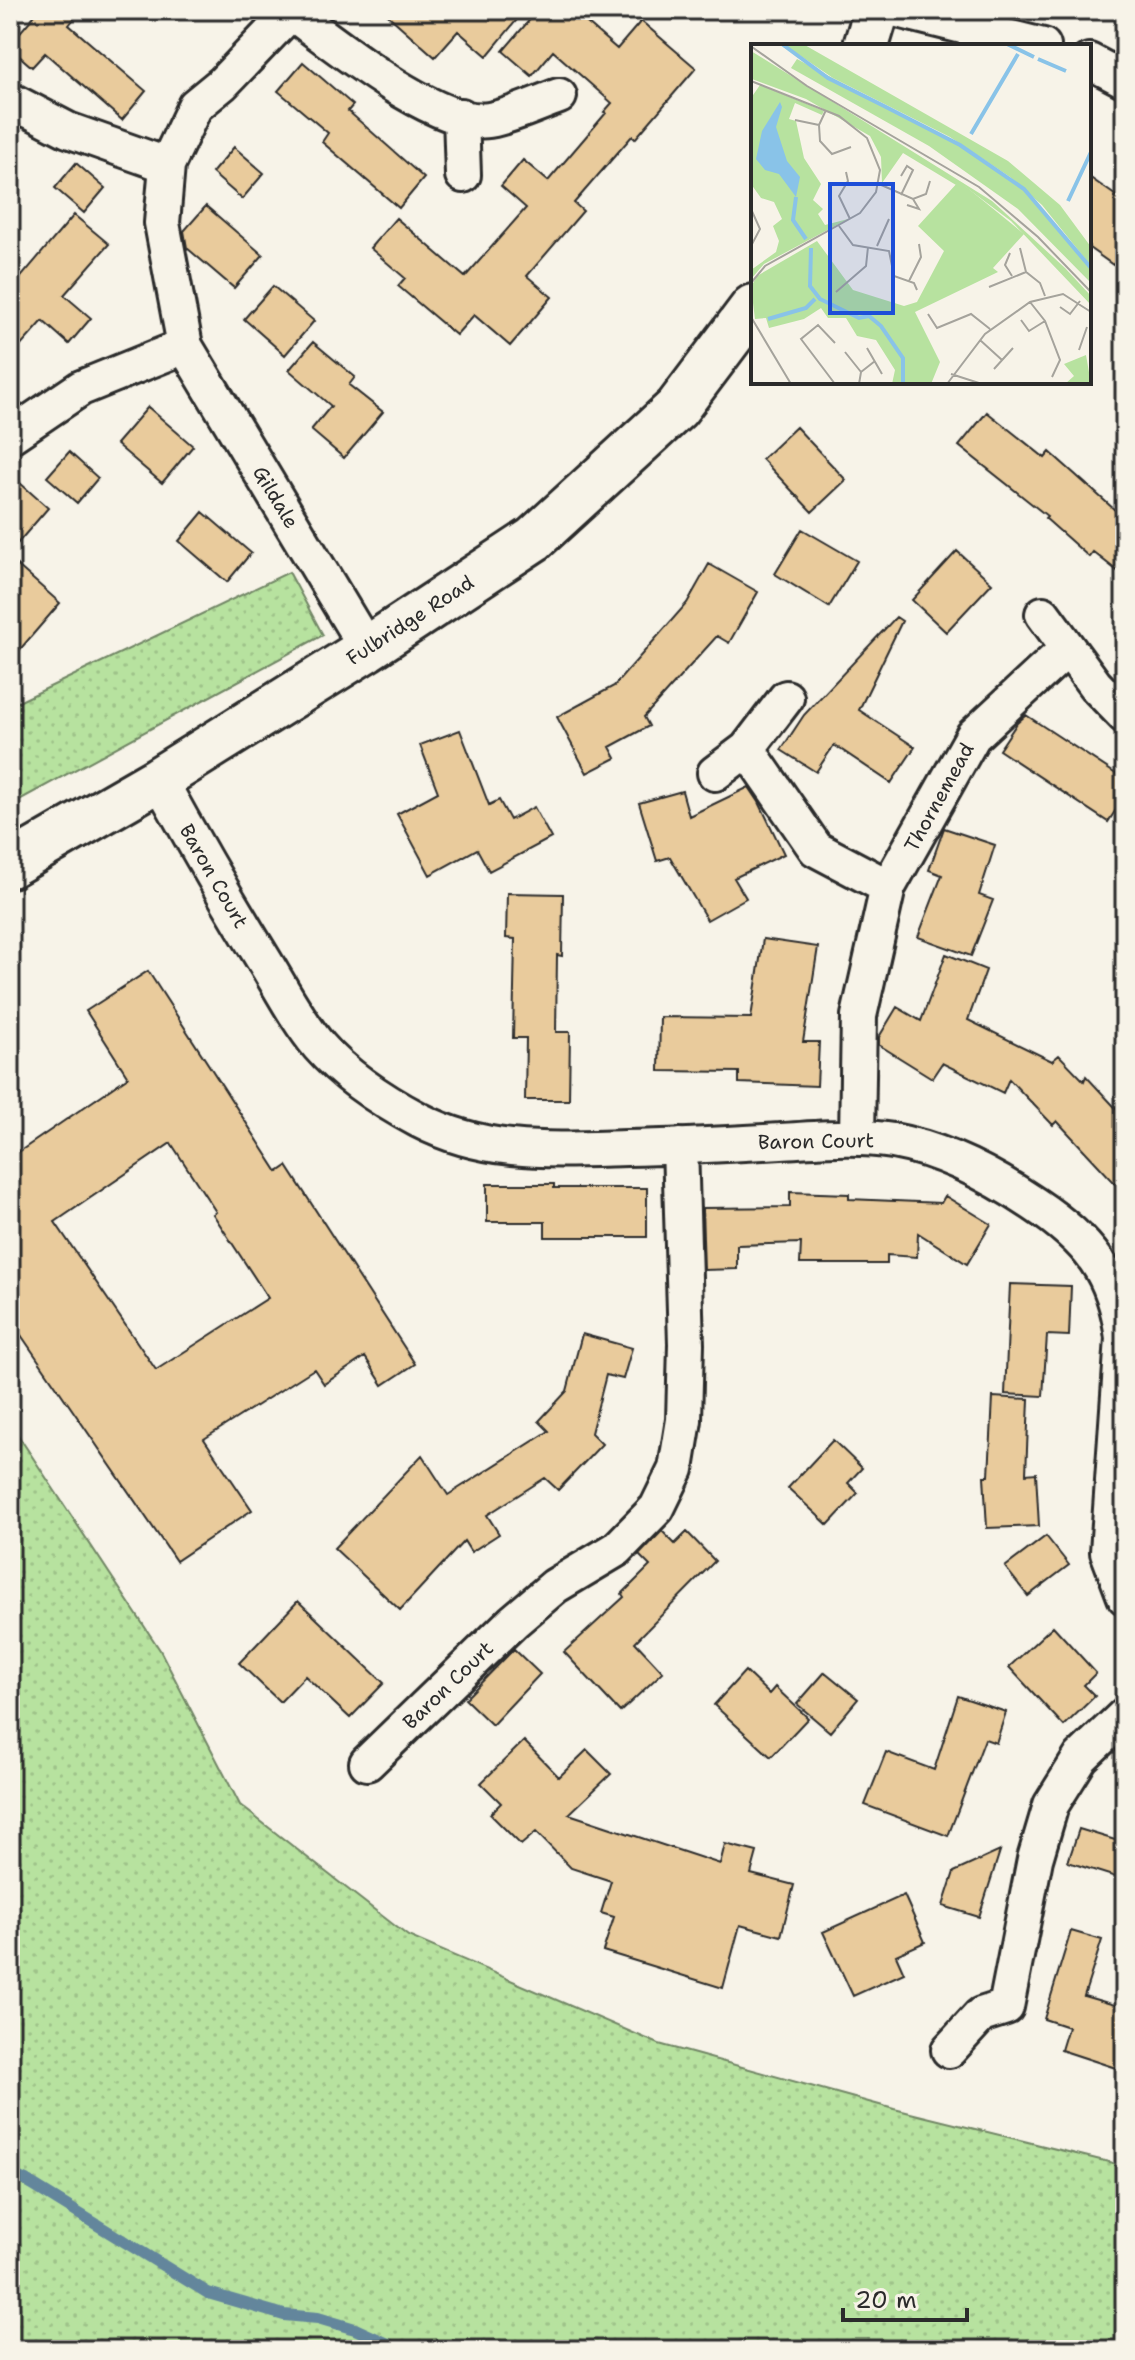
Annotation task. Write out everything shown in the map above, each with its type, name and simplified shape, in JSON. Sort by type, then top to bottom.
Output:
[{"type":"street","points":[[867,44],[877,10]]},
{"type":"street","points":[[898,10],[1035,44]]},
{"type":"street","name":"Gildale","points":[[367,649],[185,346],[162,223],[167,165],[195,106],[223,83],[293,11],[404,92],[446,114],[487,120],[559,96]]},
{"type":"street","points":[[1091,62],[1125,80]]},
{"type":"street","points":[[10,100],[68,130],[167,165]]},
{"type":"street","points":[[461,116],[463,175]]},
{"type":"street","name":"Fulbridge Road","points":[[10,865],[159,779],[367,649],[534,539],[677,408],[751,310]]},
{"type":"street","points":[[10,436],[81,388],[185,346]]},
{"type":"street","points":[[1043,614],[1095,685],[1125,716]]},
{"type":"street","name":"Thornemead","points":[[857,1137],[859,1016],[888,887],[973,736],[1068,648]]},
{"type":"street","points":[[715,773],[747,749],[786,698]]},
{"type":"street","points":[[747,749],[816,849],[888,887]]},
{"type":"street","name":"Baron Court","points":[[159,779],[215,881],[319,1046],[343,1069],[420,1120],[465,1138],[513,1149],[549,1151],[857,1137],[927,1149],[976,1169],[1044,1211],[1090,1250],[1119,1308],[1123,1338],[1108,1552],[1125,1597]]},
{"type":"street","name":"Baron Court","points":[[367,1763],[545,1595],[617,1549],[657,1508],[676,1469],[684,1420],[686,1344],[680,1146]]},
{"type":"street","points":[[949,2050],[981,2015],[1006,2007],[1035,1859],[1051,1805],[1081,1757],[1125,1715]]},
{"type":"green space","points":[[289,572],[323,635],[10,805],[10,706]]},
{"type":"green space","points":[[10,1423],[160,1650],[240,1805],[408,1936],[659,2044],[894,2109],[1125,2166],[1125,2350],[10,2350]]},
{"type":"building","points":[[39,10],[81,10],[69,25],[146,91],[122,120],[45,53],[32,67],[10,48],[10,44]]},
{"type":"building","points":[[382,10],[525,10],[487,56],[458,31],[435,57]]},
{"type":"building","points":[[538,10],[572,10],[617,49],[641,21],[696,68],[574,203],[583,211],[527,276],[552,297],[510,346],[474,315],[456,335],[398,286],[405,278],[370,248],[396,218],[465,277],[526,208],[501,186],[523,160],[548,181],[606,113],[612,103],[553,51],[532,76],[503,51]]},
{"type":"building","points":[[303,62],[353,105],[348,111],[424,178],[399,208],[322,142],[328,133],[278,91]]},
{"type":"building","points":[[234,147],[264,173],[242,199],[212,173]]},
{"type":"building","points":[[76,163],[105,188],[84,213],[55,188]]},
{"type":"building","points":[[1091,178],[1125,202],[1125,248],[1113,265],[1091,249]]},
{"type":"building","points":[[206,206],[263,255],[234,288],[187,248],[184,231]]},
{"type":"building","points":[[74,215],[109,244],[64,295],[91,318],[69,344],[43,321],[10,358],[10,290]]},
{"type":"building","points":[[273,286],[314,321],[285,355],[244,319]]},
{"type":"building","points":[[313,342],[355,377],[349,385],[383,412],[344,458],[311,430],[331,406],[289,370]]},
{"type":"building","points":[[148,407],[193,446],[162,483],[116,444]]},
{"type":"building","points":[[987,412],[1045,458],[1050,452],[1125,519],[1125,577],[1093,552],[1089,557],[1045,518],[1047,516],[959,446]]},
{"type":"building","points":[[796,427],[846,480],[812,512],[762,459]]},
{"type":"building","points":[[69,452],[98,478],[77,503],[47,477]]},
{"type":"building","points":[[10,474],[48,508],[10,552]]},
{"type":"building","points":[[203,512],[251,553],[227,582],[179,541]]},
{"type":"building","points":[[802,529],[857,561],[829,607],[775,574]]},
{"type":"building","points":[[957,551],[992,583],[946,632],[912,600]]},
{"type":"building","points":[[10,559],[60,603],[10,661]]},
{"type":"building","points":[[709,564],[758,592],[729,643],[717,636],[644,717],[649,726],[610,747],[616,758],[587,773],[557,717],[614,686],[687,603]]},
{"type":"building","points":[[896,617],[902,621],[859,710],[915,747],[891,783],[834,745],[816,772],[781,750],[804,715]]},
{"type":"building","points":[[1026,715],[1125,780],[1125,796],[1108,822],[999,750]]},
{"type":"building","points":[[460,730],[489,805],[499,800],[510,820],[534,807],[551,838],[489,871],[477,849],[430,875],[397,814],[438,792],[420,745]]},
{"type":"building","points":[[749,787],[784,854],[734,878],[746,898],[707,920],[670,857],[657,861],[639,803],[682,791],[689,816]]},
{"type":"building","points":[[944,828],[995,845],[979,895],[993,900],[971,956],[918,937],[942,875],[929,870]]},
{"type":"building","points":[[507,893],[563,894],[562,956],[557,955],[556,1032],[570,1032],[569,1100],[525,1100],[526,1038],[513,1038],[515,939],[506,938]]},
{"type":"building","points":[[763,939],[818,947],[803,1042],[819,1042],[817,1086],[739,1083],[739,1072],[659,1071],[660,1017],[751,1018]]},
{"type":"building","points":[[946,954],[986,970],[968,1020],[1052,1061],[1059,1055],[1084,1081],[1086,1076],[1125,1118],[1125,1194],[1057,1121],[1053,1125],[1009,1079],[1003,1093],[942,1063],[932,1078],[879,1045],[879,1037],[897,1007],[921,1021]]},
{"type":"building","points":[[148,971],[278,1172],[287,1166],[415,1364],[383,1385],[365,1357],[324,1384],[314,1369],[204,1439],[252,1510],[176,1561],[10,1319],[10,1158],[128,1077],[86,1011]],"holes":[[[171,1143],[216,1212],[213,1214],[268,1298],[156,1370],[55,1222]]]},
{"type":"building","points":[[487,1184],[647,1188],[647,1237],[545,1237],[545,1222],[487,1222]]},
{"type":"building","points":[[790,1192],[849,1194],[849,1199],[941,1203],[945,1196],[991,1224],[967,1264],[918,1233],[917,1257],[887,1255],[887,1264],[800,1264],[801,1243],[737,1245],[737,1269],[704,1270],[702,1208],[790,1207]]},
{"type":"building","points":[[1010,1284],[1071,1286],[1069,1336],[1047,1335],[1043,1396],[1005,1394]]},
{"type":"building","points":[[582,1334],[632,1348],[623,1379],[606,1375],[591,1433],[602,1444],[558,1490],[545,1478],[487,1515],[499,1534],[471,1552],[464,1541],[400,1610],[334,1548],[422,1455],[448,1495],[549,1431],[539,1421],[567,1391]]},
{"type":"building","points":[[993,1397],[1029,1399],[1026,1474],[1036,1473],[1039,1526],[987,1528],[984,1476],[989,1476]]},
{"type":"building","points":[[833,1440],[862,1468],[848,1483],[858,1493],[828,1525],[788,1488]]},
{"type":"building","points":[[662,1531],[675,1544],[687,1532],[715,1561],[635,1642],[663,1672],[620,1712],[564,1652],[624,1597],[622,1594],[650,1566],[639,1555]]},
{"type":"building","points":[[1046,1536],[1069,1565],[1028,1596],[1005,1567]]},
{"type":"building","points":[[298,1601],[384,1683],[350,1718],[305,1676],[280,1702],[239,1663]]},
{"type":"building","points":[[1053,1626],[1096,1673],[1084,1685],[1095,1696],[1064,1726],[1009,1667]]},
{"type":"building","points":[[514,1649],[540,1674],[492,1725],[465,1699]]},
{"type":"building","points":[[745,1671],[769,1694],[775,1687],[808,1718],[771,1757],[714,1705]]},
{"type":"building","points":[[825,1672],[858,1699],[830,1732],[797,1704]]},
{"type":"building","points":[[958,1696],[1006,1712],[996,1743],[985,1739],[948,1836],[865,1805],[886,1752],[934,1770]]},
{"type":"building","points":[[524,1741],[559,1777],[587,1750],[611,1774],[569,1814],[720,1864],[725,1844],[757,1852],[751,1874],[794,1885],[781,1936],[740,1925],[723,1988],[603,1951],[614,1917],[601,1913],[611,1881],[571,1868],[536,1832],[521,1845],[490,1814],[501,1803],[481,1783]]},
{"type":"building","points":[[1079,1829],[1125,1843],[1125,1880],[1068,1862]]},
{"type":"building","points":[[1000,1851],[979,1917],[943,1906],[954,1872]]},
{"type":"building","points":[[904,1895],[925,1942],[896,1955],[904,1973],[853,1996],[823,1932]]},
{"type":"building","points":[[1071,1931],[1102,1940],[1084,1996],[1125,2008],[1125,2071],[1061,2050],[1068,2027],[1044,2019]]},
{"type":"waterway","points":[[10,2174],[208,2293],[284,2315],[318,2318],[355,2329],[401,2350]]}]
